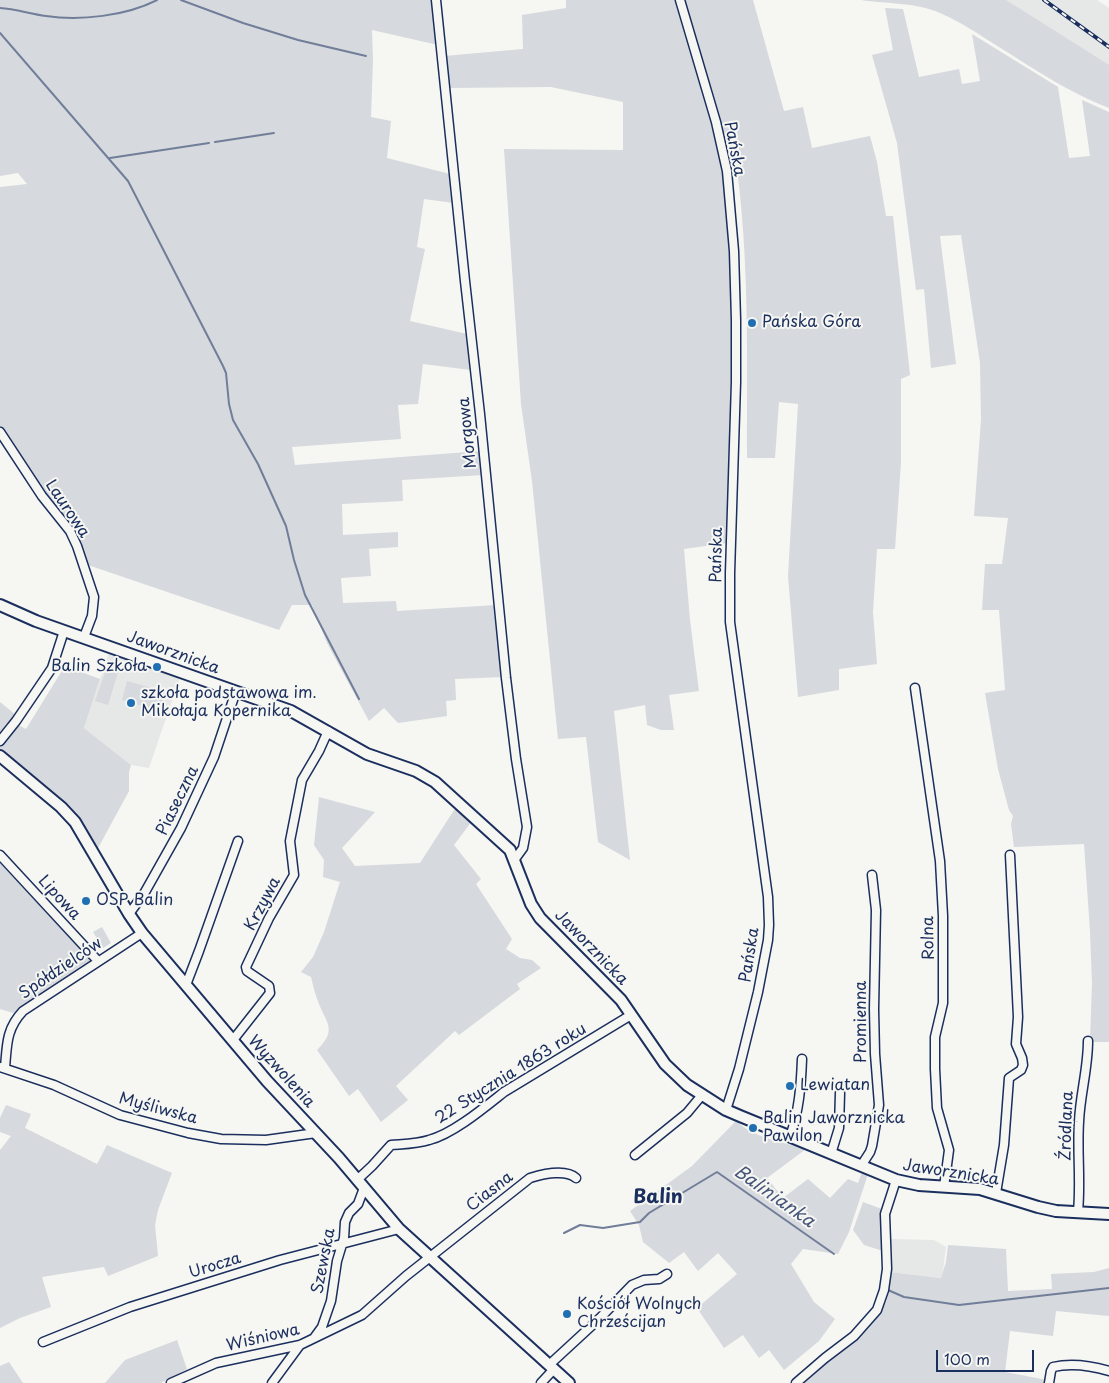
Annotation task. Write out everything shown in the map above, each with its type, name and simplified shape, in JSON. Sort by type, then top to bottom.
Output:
[{"type":"street","name":"Morgowa","points":[[436,0],[506,678],[527,827],[523,848],[515,859]]},
{"type":"street","name":"Pańska","points":[[680,0],[716,122],[726,171],[734,251],[736,382],[730,548],[730,622],[765,879],[769,924],[758,992],[740,1069],[726,1110]]},
{"type":"street","name":"Laurowa","points":[[0,432],[42,496],[70,531],[77,546],[94,597],[92,616],[84,637]]},
{"type":"street","points":[[0,605],[64,631],[52,668],[0,741]]},
{"type":"street","name":"Jaworznicka","points":[[64,631],[292,711],[367,754],[416,771],[434,782],[510,850],[531,904],[540,918],[614,993],[678,1079],[726,1110],[896,1180],[919,1185],[967,1187],[996,1193],[1056,1211],[1109,1214]]},
{"type":"street","name":"Rolna","points":[[915,688],[940,861],[943,916],[943,1003],[935,1037],[935,1069],[938,1108],[949,1150],[944,1187]]},
{"type":"street","name":"Piaseczna","points":[[128,914],[149,886],[182,828],[214,757],[236,691]]},
{"type":"street","name":"Krzywa","points":[[233,1040],[270,993],[269,986],[247,971],[246,967],[269,918],[294,875],[290,841],[302,780],[328,731]]},
{"type":"street","name":"Wyzwolenia","points":[[0,756],[61,807],[75,822],[128,914],[142,933],[267,1081],[316,1133],[399,1229],[569,1383]]},
{"type":"street","points":[[186,985],[238,840]]},
{"type":"street","name":"Lipowa","points":[[0,855],[98,961]]},
{"type":"street","points":[[996,1193],[1004,1146],[1009,1078],[1021,1070],[1023,1064],[1016,1044],[1018,1017],[1010,855]]},
{"type":"street","name":"Promienna","points":[[860,1166],[872,1146],[879,1105],[875,1036],[876,910],[872,875]]},
{"type":"street","name":"Spółdzielców","points":[[3,1068],[8,1034],[16,1018],[23,1011],[142,933]]},
{"type":"street","name":"22 Stycznia 1863 roku","points":[[360,1184],[372,1166],[391,1145],[422,1142],[445,1134],[487,1106],[504,1092],[631,1015]]},
{"type":"street","name":"Źródlana","points":[[1078,1211],[1079,1120],[1082,1083],[1088,1059],[1088,1041]]},
{"type":"street","points":[[790,1137],[796,1119],[800,1094],[802,1058]]},
{"type":"street","name":"Myśliwska","points":[[3,1068],[54,1085],[120,1115],[188,1133],[221,1138],[266,1140],[316,1133]]},
{"type":"street","points":[[831,1154],[839,1128],[840,1093]]},
{"type":"street","points":[[635,1155],[687,1113],[702,1095]]},
{"type":"street","name":"Ciasna","points":[[430,1258],[530,1178],[568,1173],[576,1178]]},
{"type":"street","points":[[796,1383],[854,1336],[877,1310],[884,1288],[887,1252],[885,1214],[896,1180]]},
{"type":"street","name":"Szewska","points":[[313,1339],[322,1327],[331,1301],[337,1261],[349,1213],[358,1204],[360,1184]]},
{"type":"street","name":"Urocza","points":[[43,1342],[130,1307],[280,1260],[399,1229]]},
{"type":"street","name":"Wiśniowa","points":[[171,1383],[216,1363],[300,1345],[313,1339],[362,1315],[406,1276],[430,1258]]},
{"type":"street","points":[[541,1383],[552,1367],[632,1285],[644,1280],[660,1278],[667,1274]]},
{"type":"street","points":[[272,1383],[300,1345]]},
{"type":"street","points":[[1049,1383],[1053,1367],[1090,1367],[1109,1371]]},
{"type":"shaded area","points":[[0,0],[434,0],[438,45],[372,30],[371,117],[391,121],[387,158],[450,174],[454,203],[424,199],[417,247],[425,249],[410,321],[467,334],[471,370],[423,364],[418,404],[398,405],[401,439],[292,447],[295,465],[481,451],[483,475],[402,480],[403,501],[342,504],[343,535],[398,532],[398,547],[369,549],[371,576],[341,578],[343,603],[396,601],[397,611],[497,605],[503,677],[455,679],[456,700],[446,701],[447,716],[398,723],[384,708],[369,721],[327,643],[312,605],[292,605],[279,630],[85,564],[79,546],[0,429],[0,187],[27,184],[18,173],[0,176]]},
{"type":"shaded area","points":[[566,0],[753,0],[784,111],[803,107],[812,148],[870,136],[877,162],[886,216],[893,216],[910,375],[901,379],[901,463],[895,549],[877,549],[873,612],[877,664],[839,669],[839,690],[798,697],[788,576],[798,404],[779,402],[775,458],[747,458],[745,256],[738,175],[732,135],[714,131],[724,175],[732,267],[733,359],[727,543],[684,549],[699,691],[669,695],[674,730],[661,730],[647,725],[645,705],[614,711],[630,860],[598,842],[586,737],[558,739],[532,481],[521,404],[504,149],[623,150],[623,102],[551,87],[446,88],[444,56],[523,49],[522,15],[566,8]]},
{"type":"shaded area","points":[[861,0],[1006,0],[1109,65],[1109,108],[1066,88],[955,20],[940,13],[911,5]]},
{"type":"shaded area","points":[[1003,0],[1097,0],[1109,8],[1109,106]]},
{"type":"shaded area","points":[[885,8],[903,9],[919,77],[959,69],[962,84],[980,81],[972,34],[1058,87],[1069,158],[1090,156],[1082,100],[1109,112],[1109,1042],[1090,1042],[1092,983],[1084,844],[1014,847],[1011,824],[1013,816],[1009,810],[998,769],[985,693],[1005,690],[999,610],[982,610],[985,564],[1002,564],[1008,518],[974,516],[981,420],[980,363],[961,235],[940,236],[956,364],[931,368],[924,289],[916,290],[897,143],[872,55],[893,50]]},
{"type":"shaded area","name":"szkoła podstawowa im. Mikołaja Kopernika","points":[[109,652],[180,677],[149,768],[131,765],[84,728]]},
{"type":"shaded area","points":[[57,663],[100,679],[84,728],[131,765],[129,791],[97,850],[0,751],[0,746],[18,725],[26,729],[63,669]]},
{"type":"shaded area","points":[[108,664],[119,669],[108,705],[95,701]]},
{"type":"shaded area","points":[[127,681],[166,692],[160,711],[122,700]]},
{"type":"shaded area","points":[[0,702],[16,715],[0,734]]},
{"type":"shaded area","points":[[319,797],[375,812],[342,848],[355,866],[420,863],[456,807],[472,821],[454,845],[481,879],[476,884],[512,939],[506,949],[520,958],[532,960],[541,968],[517,984],[520,989],[459,1035],[455,1031],[396,1086],[408,1100],[381,1122],[358,1089],[349,1096],[317,1050],[329,1032],[327,1022],[316,997],[311,977],[301,972],[313,957],[324,932],[340,882],[323,877],[324,860],[314,845]]},
{"type":"shaded area","points":[[0,854],[45,897],[93,961],[24,1004],[13,1013],[0,1009]]},
{"type":"shaded area","points":[[102,927],[111,943],[103,948],[93,932]]},
{"type":"shaded area","points":[[6,1105],[31,1114],[25,1128],[97,1164],[107,1145],[172,1173],[158,1210],[155,1225],[158,1256],[108,1276],[104,1267],[42,1277],[51,1307],[20,1318],[0,1328],[0,1150],[11,1136],[0,1132],[0,1118]]},
{"type":"shaded area","points":[[736,1121],[751,1132],[778,1142],[806,1149],[767,1178],[783,1198],[808,1179],[830,1198],[848,1179],[858,1183],[862,1172],[868,1174],[849,1232],[838,1254],[803,1249],[791,1264],[814,1302],[835,1319],[819,1341],[784,1370],[769,1350],[759,1358],[743,1335],[724,1348],[697,1308],[737,1274],[718,1253],[698,1271],[684,1252],[669,1263],[643,1242],[639,1225],[630,1211],[692,1166]]},
{"type":"shaded area","points":[[863,1202],[882,1209],[883,1251],[864,1245],[853,1230]]},
{"type":"shaded area","points":[[891,1239],[934,1240],[946,1247],[942,1278],[890,1272]]},
{"type":"shaded area","points":[[948,1245],[1006,1249],[1008,1291],[1052,1289],[1051,1274],[1094,1272],[1109,1268],[1109,1316],[1056,1311],[1053,1336],[1010,1331],[1005,1372],[1047,1380],[1047,1383],[800,1383],[862,1333],[882,1310],[887,1299],[890,1272],[941,1278],[946,1262]]},
{"type":"shaded area","points":[[177,1340],[187,1369],[161,1383],[105,1383],[125,1360]]},
{"type":"shaded area","points":[[9,1362],[23,1383],[0,1383],[0,1366]]},
{"type":"waterway","points":[[0,8],[46,16],[73,18],[103,16],[131,10],[157,0]]},
{"type":"waterway","points":[[181,0],[243,23],[298,40],[366,56]]},
{"type":"waterway","points":[[0,33],[128,181],[223,366],[226,373],[229,404],[233,420],[258,464],[286,526],[305,595],[359,699]]},
{"type":"waterway","points":[[215,142],[274,133]]},
{"type":"waterway","points":[[110,158],[209,143]]},
{"type":"waterway","name":"Balinianka","points":[[564,1233],[580,1225],[603,1228],[640,1222],[649,1213],[717,1172],[834,1254]]},
{"type":"waterway","name":"Balinianka","points":[[888,1290],[904,1297],[959,1305],[1109,1288]]},
{"type":"railway","points":[[1044,0],[1109,47]]},
{"type":"place","name":"Pańska Góra","points":[[752,323]]},
{"type":"place","name":"Balin Szkoła","points":[[157,667]]},
{"type":"place","name":"szkoła podstawowa im. Mikołaja Kopernika","points":[[131,703]]},
{"type":"place","name":"OSP Balin","points":[[86,901]]},
{"type":"place","name":"Lewiatan","points":[[790,1086]]},
{"type":"place","name":"Balin Jaworznicka Pawilon","points":[[753,1128]]},
{"type":"place","name":"Kościół Wolnych Chrześcijan","points":[[567,1314]]},
{"type":"district","name":"Balin","points":[[658,1198]]}]
